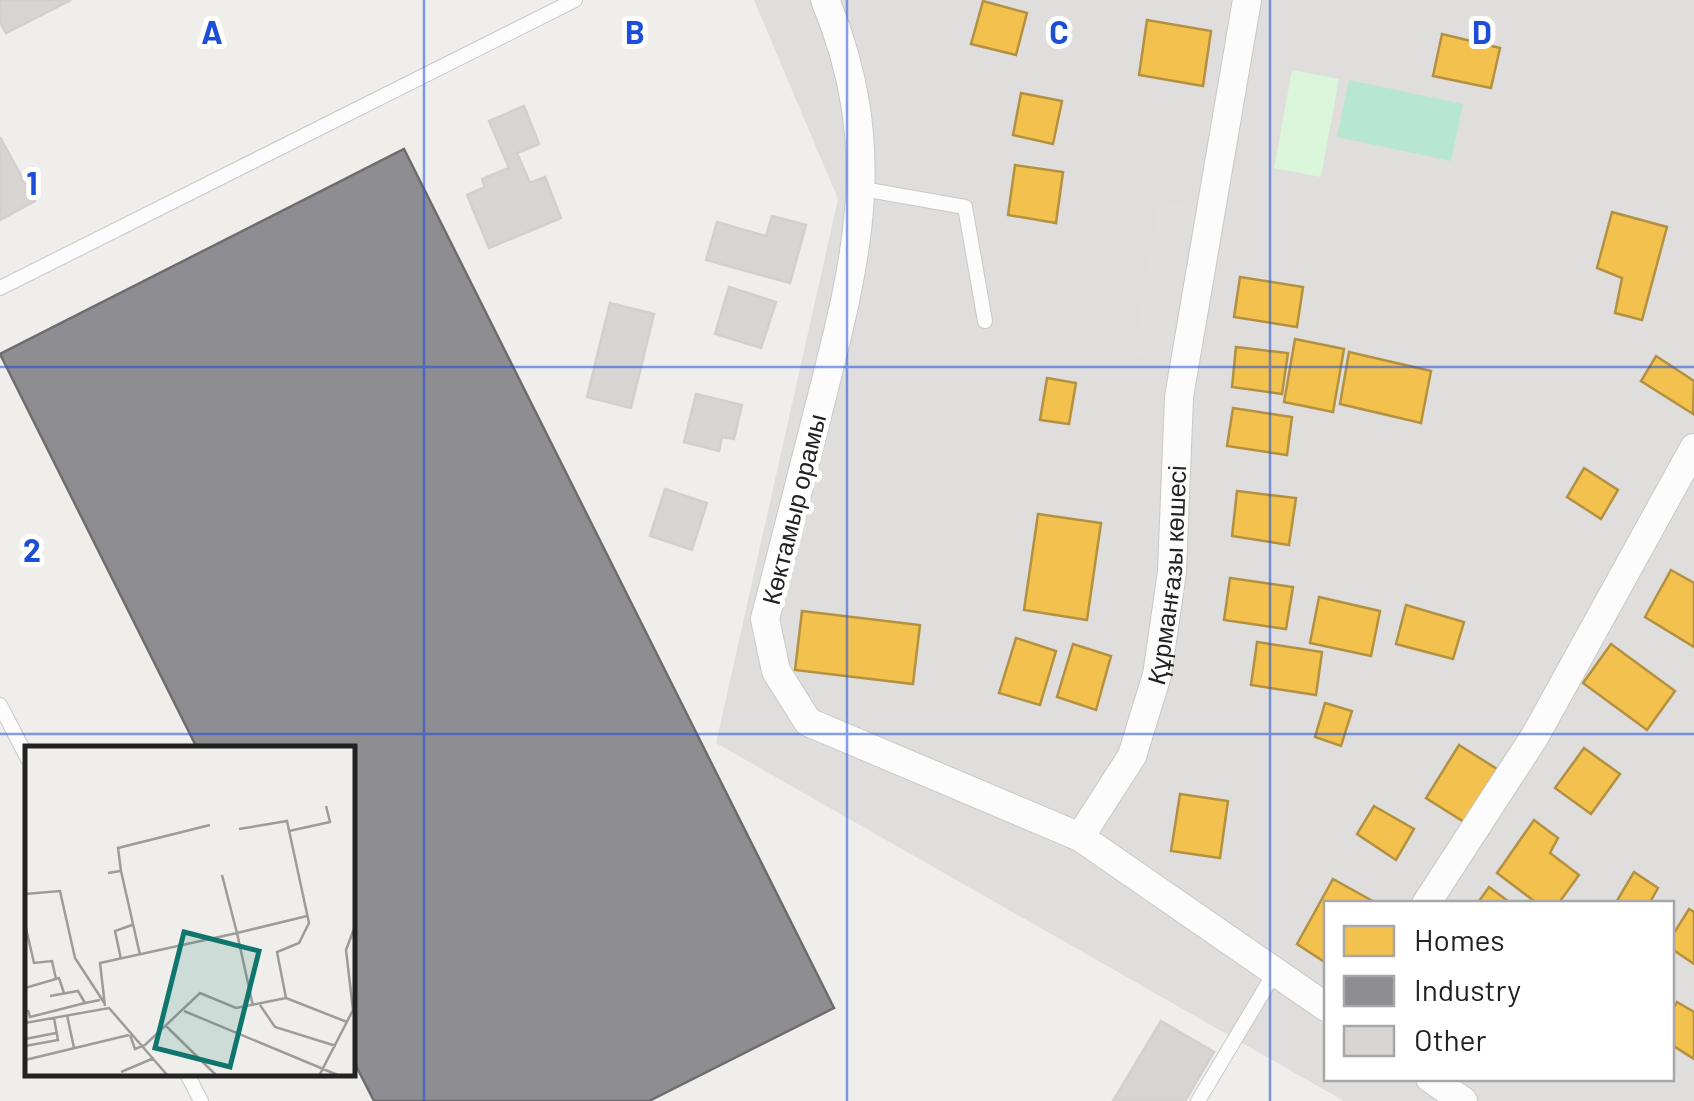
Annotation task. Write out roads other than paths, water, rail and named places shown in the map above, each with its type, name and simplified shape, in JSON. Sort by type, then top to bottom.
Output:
[{"type":"street","name":"Көктамыр орамы","points":[[825,0],[850,68],[860,124],[862,190],[854,271],[765,619],[776,671],[808,722],[1080,837]]},
{"type":"street","name":"Құрманғазы көшесі","points":[[1080,837],[1132,756],[1156,675],[1172,572],[1179,398],[1247,0]]},
{"type":"street","points":[[1428,901],[1535,736],[1694,448]]},
{"type":"street","points":[[1080,837],[1324,1006]]},
{"type":"street","points":[[1434,1081],[1463,1101]]},
{"type":"lane","points":[[0,288],[575,0]]},
{"type":"lane","points":[[862,190],[965,207],[985,321]]},
{"type":"lane","points":[[0,705],[25,753]]},
{"type":"lane","points":[[1198,1101],[1276,972]]},
{"type":"lane","points":[[188,1076],[201,1101]]}]
